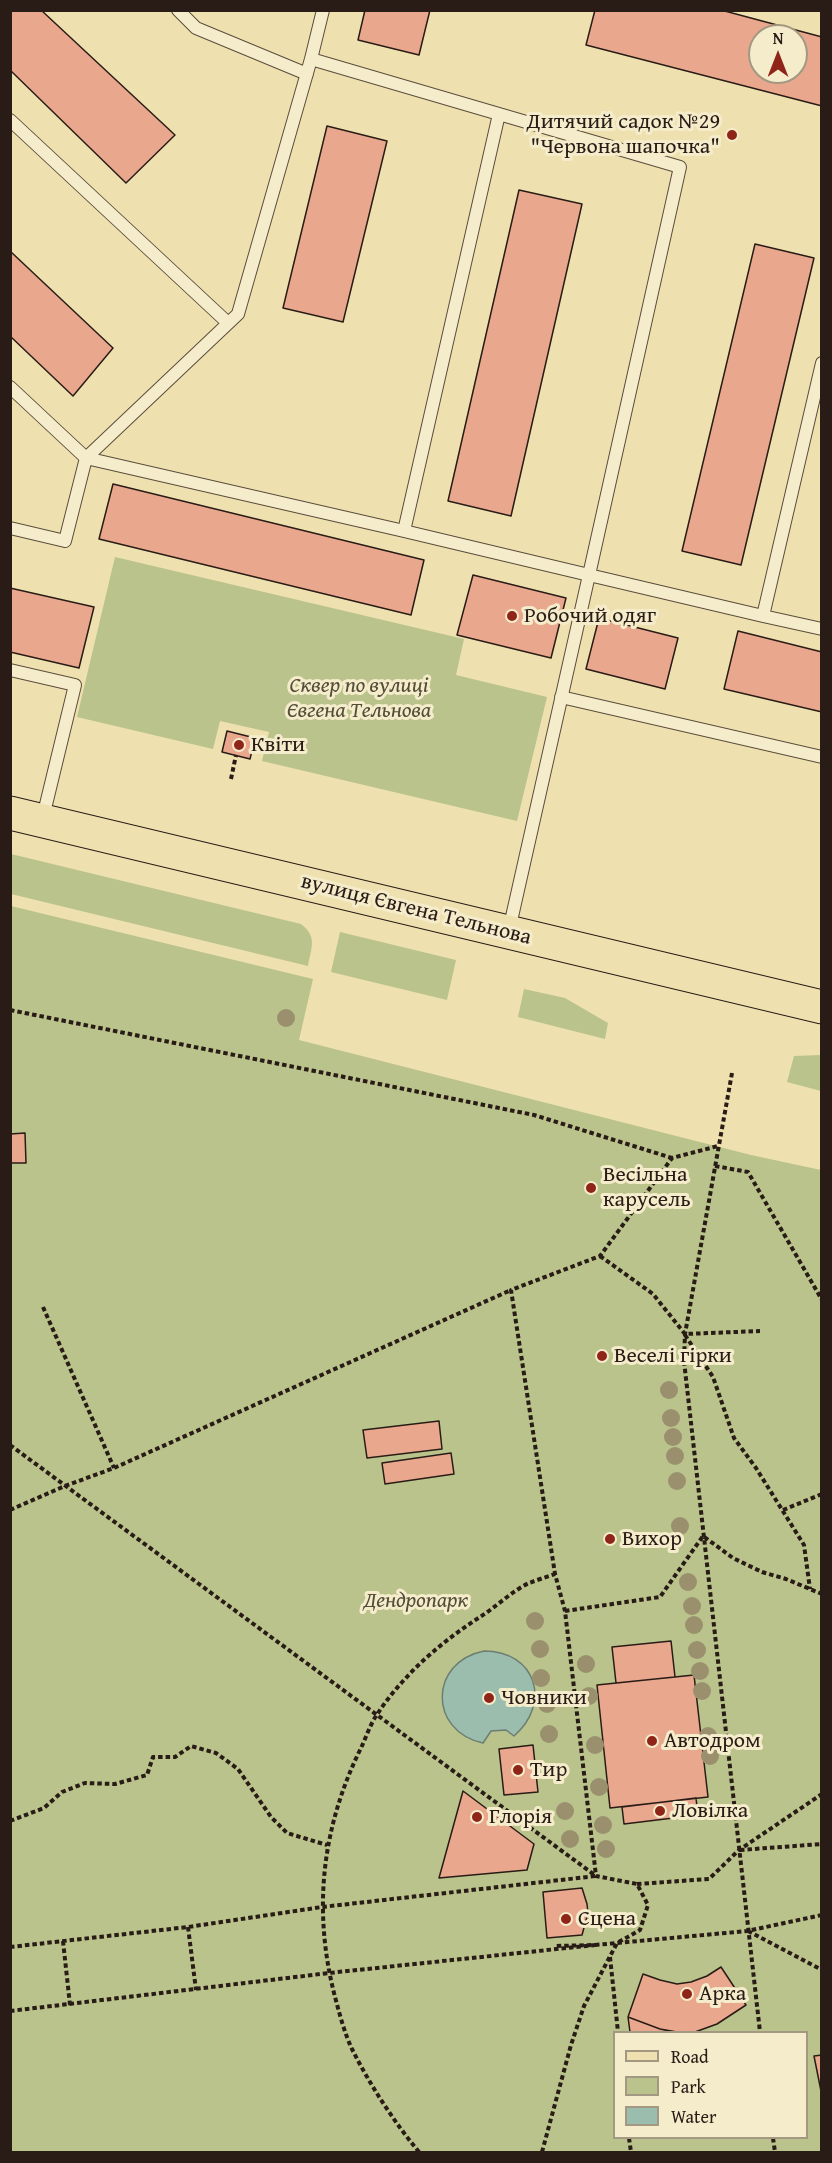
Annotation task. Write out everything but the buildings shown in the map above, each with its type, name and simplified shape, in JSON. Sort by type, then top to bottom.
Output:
[{"type":"main road","name":"вулиця Євгена Тельнова","points":[[10,813],[822,1007]]},
{"type":"lane","points":[[178,10],[196,28],[307,74]]},
{"type":"lane","points":[[10,528],[65,541],[86,458],[238,314],[307,74],[323,10]]},
{"type":"lane","points":[[311,59],[680,167],[508,932]]},
{"type":"lane","points":[[404,531],[499,114]]},
{"type":"lane","points":[[10,120],[228,323]]},
{"type":"lane","points":[[763,616],[822,363]]},
{"type":"lane","points":[[10,387],[86,458],[822,629]]},
{"type":"lane","points":[[10,670],[75,685],[42,821]]},
{"type":"lane","points":[[561,697],[822,757]]},
{"type":"path","points":[[231,779],[236,756]]},
{"type":"path","points":[[10,1010],[534,1115],[672,1158],[718,1146]]},
{"type":"path","points":[[732,1073],[685,1334],[684,1361],[760,2031]]},
{"type":"path","points":[[10,1510],[114,1468],[511,1290],[600,1256],[672,1158]]},
{"type":"path","points":[[716,1166],[748,1172],[774,1221],[822,1300]]},
{"type":"path","points":[[600,1256],[652,1293],[685,1334],[713,1377],[734,1438],[756,1468],[804,1545],[810,1588]]},
{"type":"path","points":[[511,1290],[555,1574],[565,1611],[596,1876]]},
{"type":"path","points":[[43,1307],[114,1468]]},
{"type":"path","points":[[685,1334],[760,1331]]},
{"type":"path","points":[[10,1445],[596,1876]]},
{"type":"path","points":[[783,1510],[822,1494]]},
{"type":"path","points":[[703,1536],[733,1558],[762,1572],[822,1594]]},
{"type":"path","points":[[565,1611],[660,1597],[703,1536]]},
{"type":"path","points":[[419,2152],[406,2136],[353,2050],[341,2019],[329,1973],[324,1938],[322,1907],[327,1845],[341,1793],[377,1714],[413,1671],[448,1639],[527,1584],[555,1574]]},
{"type":"path","points":[[10,1821],[44,1808],[62,1792],[85,1783],[115,1784],[147,1775],[153,1757],[175,1757],[191,1746],[216,1753],[238,1769],[271,1817],[287,1833],[327,1845]]},
{"type":"path","points":[[10,1947],[188,1927],[322,1907],[596,1876],[637,1884],[709,1879],[739,1850],[822,1794]]},
{"type":"path","points":[[739,1850],[822,1844]]},
{"type":"path","points":[[542,2152],[584,2006],[617,1942],[640,1930],[648,1905],[637,1884]]},
{"type":"path","points":[[10,2011],[329,1973],[617,1942],[747,1931],[822,1915]]},
{"type":"path","points":[[188,1927],[196,1990]]},
{"type":"path","points":[[747,1931],[822,1970]]},
{"type":"path","points":[[63,1941],[70,2005]]},
{"type":"path","points":[[556,1946],[594,1945]]},
{"type":"path","points":[[610,1956],[618,2031]]},
{"type":"green space","name":"Сквер по вулиці Євгена Тельнова","points":[[115,557],[464,639],[456,675],[547,697],[517,821],[262,761],[269,732],[220,721],[213,749],[77,717]]},
{"type":"green space","points":[[11,854],[301,924],[310,934],[312,943],[308,966],[11,894]]},
{"type":"green space","name":"Дендропарк","points":[[11,906],[313,979],[299,1040],[751,1155],[821,1170],[821,2152],[11,2152]]},
{"type":"green space","points":[[340,932],[456,960],[447,1000],[331,972]]},
{"type":"green space","points":[[524,989],[565,998],[608,1023],[605,1039],[518,1017]]},
{"type":"green space","points":[[821,1055],[821,1091],[787,1082],[794,1056]]},
{"type":"water","name":"Човники","points":[[484,1651],[502,1653],[516,1660],[526,1669],[533,1681],[535,1695],[533,1709],[526,1723],[514,1736],[506,1730],[491,1731],[483,1743],[465,1736],[452,1725],[445,1712],[442,1697],[445,1682],[453,1668],[466,1658]]},
{"type":"place","name":"Дитячий садок №29 \"Червона шапочка\"","points":[[732,135]]},
{"type":"place","name":"Робочий одяг","points":[[512,616]]},
{"type":"place","name":"Квіти","points":[[239,745]]},
{"type":"place","name":"Весільна карусель","points":[[591,1188]]},
{"type":"place","name":"Веселі гірки","points":[[602,1356]]},
{"type":"place","name":"Вихор","points":[[610,1539]]},
{"type":"place","name":"Човники","points":[[489,1698]]},
{"type":"place","name":"Автодром","points":[[652,1741]]},
{"type":"place","name":"Тир","points":[[518,1770]]},
{"type":"place","name":"Ловілка","points":[[660,1811]]},
{"type":"place","name":"Глорія","points":[[477,1817]]},
{"type":"place","name":"Сцена","points":[[566,1919]]},
{"type":"place","name":"Арка","points":[[687,1994]]}]
